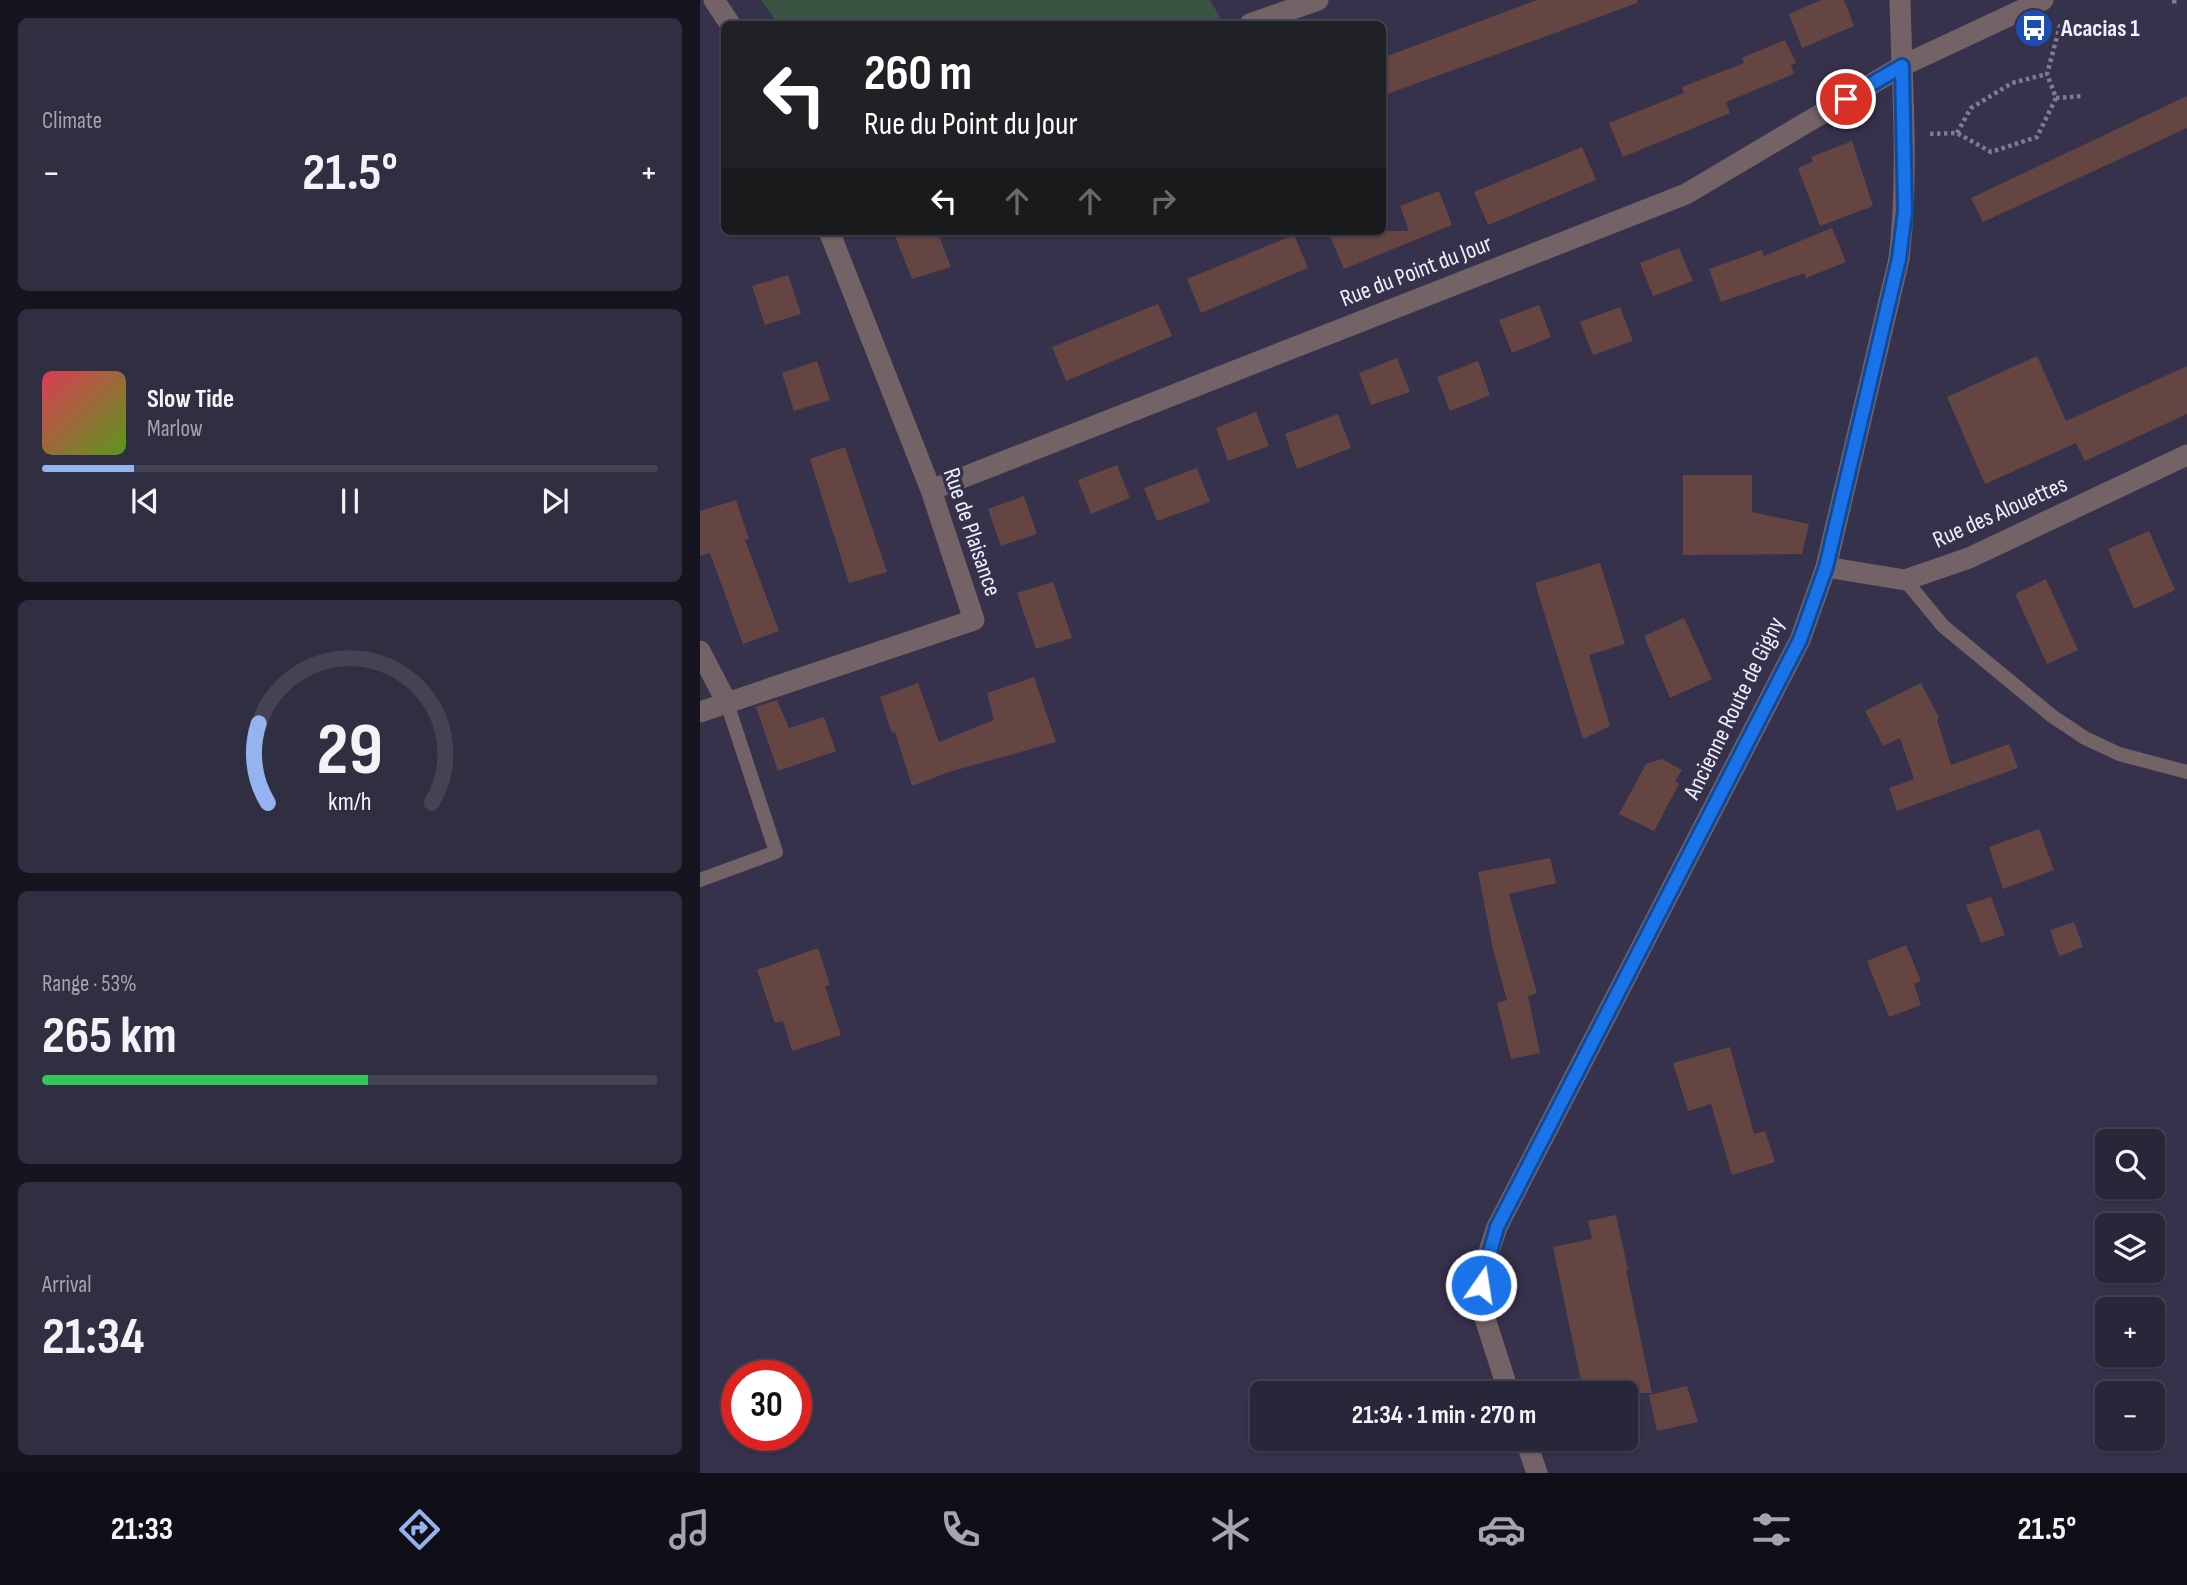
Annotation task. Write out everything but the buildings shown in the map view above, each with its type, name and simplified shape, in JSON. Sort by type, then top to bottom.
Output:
[{"type":"street","points":[[714,0],[728,21]]},
{"type":"street","points":[[1258,21],[1318,0]]},
{"type":"street","name":"Ancienne Route de Gigny","points":[[1505,1381],[1479,1300],[1483,1270],[1497,1227],[1800,640],[1826,567],[1899,259],[1905,211],[1900,0]]},
{"type":"street","name":"Rue du Point du Jour","points":[[931,490],[1686,194],[1902,66],[2043,0]]},
{"type":"street","name":"Rue de Plaisance","points":[[700,712],[974,620],[931,490],[831,235]]},
{"type":"street","name":"Rue des Alouettes","points":[[1826,567],[1905,580],[1969,558],[2187,455]]},
{"type":"street","points":[[700,651],[727,703]]},
{"type":"street","points":[[1529,1451],[1537,1473]]},
{"type":"lane","points":[[1905,580],[1943,626],[2052,716],[2085,738],[2119,754],[2187,772]]},
{"type":"lane","points":[[700,880],[776,852],[727,703]]},
{"type":"path","points":[[2174,0],[2175,7]]},
{"type":"path","points":[[1905,134],[1958,134],[1991,152],[2037,137],[2056,97],[2048,74],[2064,11]]},
{"type":"path","points":[[1958,134],[1971,108],[2012,83],[2048,74]]},
{"type":"path","points":[[2056,97],[2082,96]]},
{"type":"green space","points":[[761,0],[1210,0],[1222,21],[776,21]]},
{"type":"place","name":"Acacias 1","points":[[2034,28]]},
{"type":"route","points":[[1481,1285],[1497,1227],[1800,640],[1826,567],[1899,259],[1905,211],[1902,66],[1846,99]]}]
